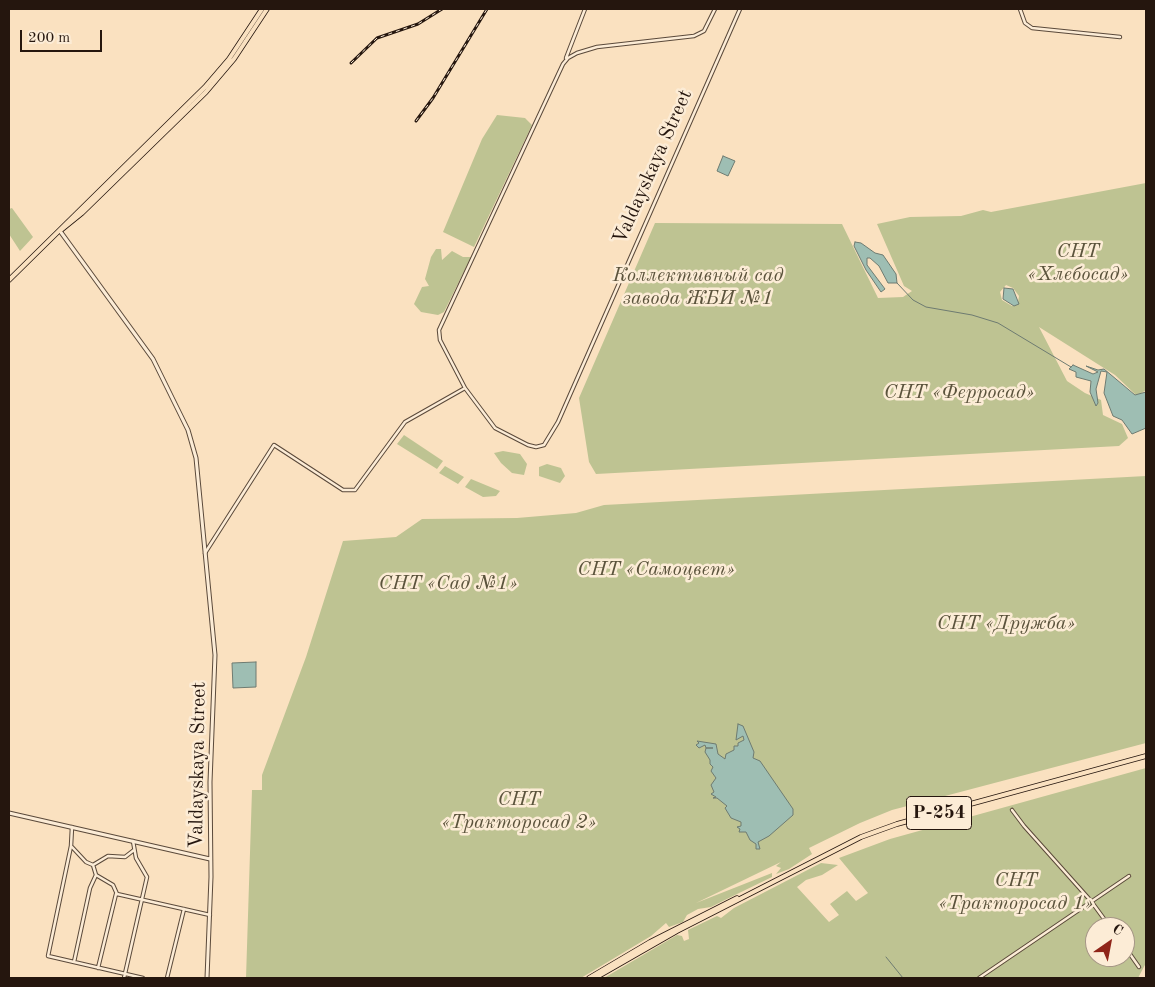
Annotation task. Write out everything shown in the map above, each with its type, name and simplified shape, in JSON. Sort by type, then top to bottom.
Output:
[{"type":"main road","points":[[9,280],[205,87],[234,52],[262,9]]},
{"type":"main road","points":[[60,231],[82,213],[206,92],[234,59],[267,9]]},
{"type":"main road","name":"Р-254","points":[[595,978],[651,945],[741,897],[877,831],[1146,756]]},
{"type":"main road","name":"Р-254","points":[[589,978],[663,935],[731,900],[741,897]]},
{"type":"street","points":[[205,553],[274,445],[343,490],[355,490],[406,422],[465,388],[440,340],[439,330],[564,64],[585,9]]},
{"type":"street","points":[[564,64],[568,58],[577,53],[597,47],[694,36],[704,30],[715,9]]},
{"type":"street","name":"Valdayskaya Street","points":[[465,388],[490,423],[505,434],[536,447],[544,445],[549,440],[740,9]]},
{"type":"street","points":[[1020,9],[1025,23],[1032,28],[1120,37]]},
{"type":"street","name":"Valdayskaya Street","points":[[60,231],[153,359],[188,430],[196,458],[214,626],[215,655],[210,782],[208,978]]},
{"type":"street","points":[[1012,810],[1102,917]]},
{"type":"street","points":[[9,813],[210,859]]},
{"type":"street","points":[[72,827],[71,846],[48,956],[143,978]]},
{"type":"street","points":[[124,978],[148,877],[138,864],[133,841]]},
{"type":"street","points":[[71,846],[86,862],[94,865]]},
{"type":"street","points":[[94,865],[108,856],[125,857],[134,850]]},
{"type":"street","points":[[74,962],[90,888],[96,875],[94,865]]},
{"type":"street","points":[[96,875],[114,885],[116,894],[98,968]]},
{"type":"street","points":[[979,978],[1129,876]]},
{"type":"street","points":[[116,894],[210,914]]},
{"type":"street","points":[[168,978],[184,909]]},
{"type":"street","points":[[1135,961],[1139,967]]},
{"type":"green space","points":[[497,115],[525,118],[532,125],[474,247],[443,232],[482,139]]},
{"type":"green space","points":[[1146,183],[1146,390],[1137,396],[1115,375],[1039,327],[1067,381],[1085,393],[1101,400],[1103,415],[1122,424],[1128,438],[1119,446],[596,474],[589,462],[579,398],[655,223],[842,224],[878,298],[903,297],[912,291],[904,286],[877,224],[910,217],[961,216],[983,210],[991,212]],"holes":[[[1006,285],[1013,288],[1019,296],[1018,302],[1012,306],[1002,300],[1000,292]]]},
{"type":"green space","points":[[12,208],[33,237],[20,251],[9,234],[9,209]]},
{"type":"green space","points":[[436,249],[441,249],[442,260],[452,251],[463,257],[471,257],[444,312],[438,315],[421,312],[414,304],[422,287],[429,286],[425,279],[431,257]]},
{"type":"green space","points":[[404,435],[443,461],[437,469],[397,444]]},
{"type":"green space","points":[[503,451],[520,454],[527,464],[524,475],[512,473],[501,463],[494,453]]},
{"type":"green space","points":[[547,464],[561,468],[565,476],[560,483],[539,476],[539,467]]},
{"type":"green space","points":[[445,466],[464,477],[458,484],[439,473]]},
{"type":"green space","points":[[1146,476],[1146,743],[892,810],[860,823],[809,848],[812,854],[789,869],[776,874],[781,868],[776,866],[781,862],[696,903],[772,873],[772,877],[711,907],[698,909],[687,915],[683,922],[669,927],[666,923],[651,936],[581,978],[246,978],[252,790],[262,790],[262,775],[306,657],[343,541],[396,537],[422,519],[517,518],[576,513],[604,505]]},
{"type":"green space","points":[[471,479],[500,491],[496,496],[483,497],[465,487]]},
{"type":"green space","name":"СНТ «Тракторосад 1»","points":[[1146,768],[1146,963],[1138,978],[604,978],[677,935],[682,936],[684,941],[689,939],[688,930],[717,916],[721,918],[734,908],[821,863],[838,865],[822,875],[806,880],[797,887],[829,922],[839,915],[830,904],[847,891],[856,901],[868,893],[839,858],[890,839]]},
{"type":"water","points":[[723,156],[735,161],[728,176],[717,171]]},
{"type":"water","points":[[855,242],[861,243],[875,253],[883,255],[896,274],[897,283],[888,283],[879,266],[870,258],[867,258],[867,265],[885,289],[881,292],[866,270],[854,246]]},
{"type":"water","points":[[1004,288],[1013,289],[1019,304],[1014,306],[1003,299]]},
{"type":"water","points":[[1073,365],[1093,374],[1098,372],[1086,366],[1098,370],[1104,369],[1135,395],[1146,392],[1146,428],[1132,434],[1122,420],[1113,416],[1104,393],[1107,372],[1101,371],[1096,389],[1098,403],[1096,406],[1090,392],[1091,381],[1076,377],[1076,372],[1069,369]]},
{"type":"water","points":[[256,662],[256,687],[233,688],[232,663]]},
{"type":"water","points":[[738,724],[743,726],[754,752],[753,758],[760,761],[793,809],[793,815],[769,836],[758,842],[760,849],[756,849],[756,844],[750,840],[746,832],[739,832],[740,829],[737,827],[741,826],[741,822],[731,818],[725,808],[727,806],[717,798],[713,798],[716,797],[711,794],[714,792],[711,785],[716,778],[711,771],[713,767],[705,752],[705,745],[699,748],[696,745],[699,743],[697,741],[716,744],[718,754],[725,759],[726,754],[734,750],[734,746],[738,746],[738,743],[744,740],[743,736],[736,740]]},
{"type":"waterway","points":[[897,283],[913,300],[926,307],[972,315],[998,323],[1071,367]]},
{"type":"waterway","points":[[886,957],[903,978]]},
{"type":"railway","points":[[351,63],[377,38],[418,24],[442,9]]},
{"type":"railway","points":[[416,121],[433,98],[487,9]]},
{"type":"park label","name":"СНТ «Хлебосад»","points":[[1078,264]]},
{"type":"park label","name":"Коллективный сад завода ЖБИ №1","points":[[698,288]]},
{"type":"park label","name":"СНТ «Ферросад»","points":[[959,393]]},
{"type":"park label","name":"СНТ «Самоцвет»","points":[[656,570]]},
{"type":"park label","name":"СНТ «Сад №1»","points":[[448,584]]},
{"type":"park label","name":"СНТ «Дружба»","points":[[1006,624]]},
{"type":"park label","name":"СНТ «Тракторосад 2»","points":[[519,812]]}]
